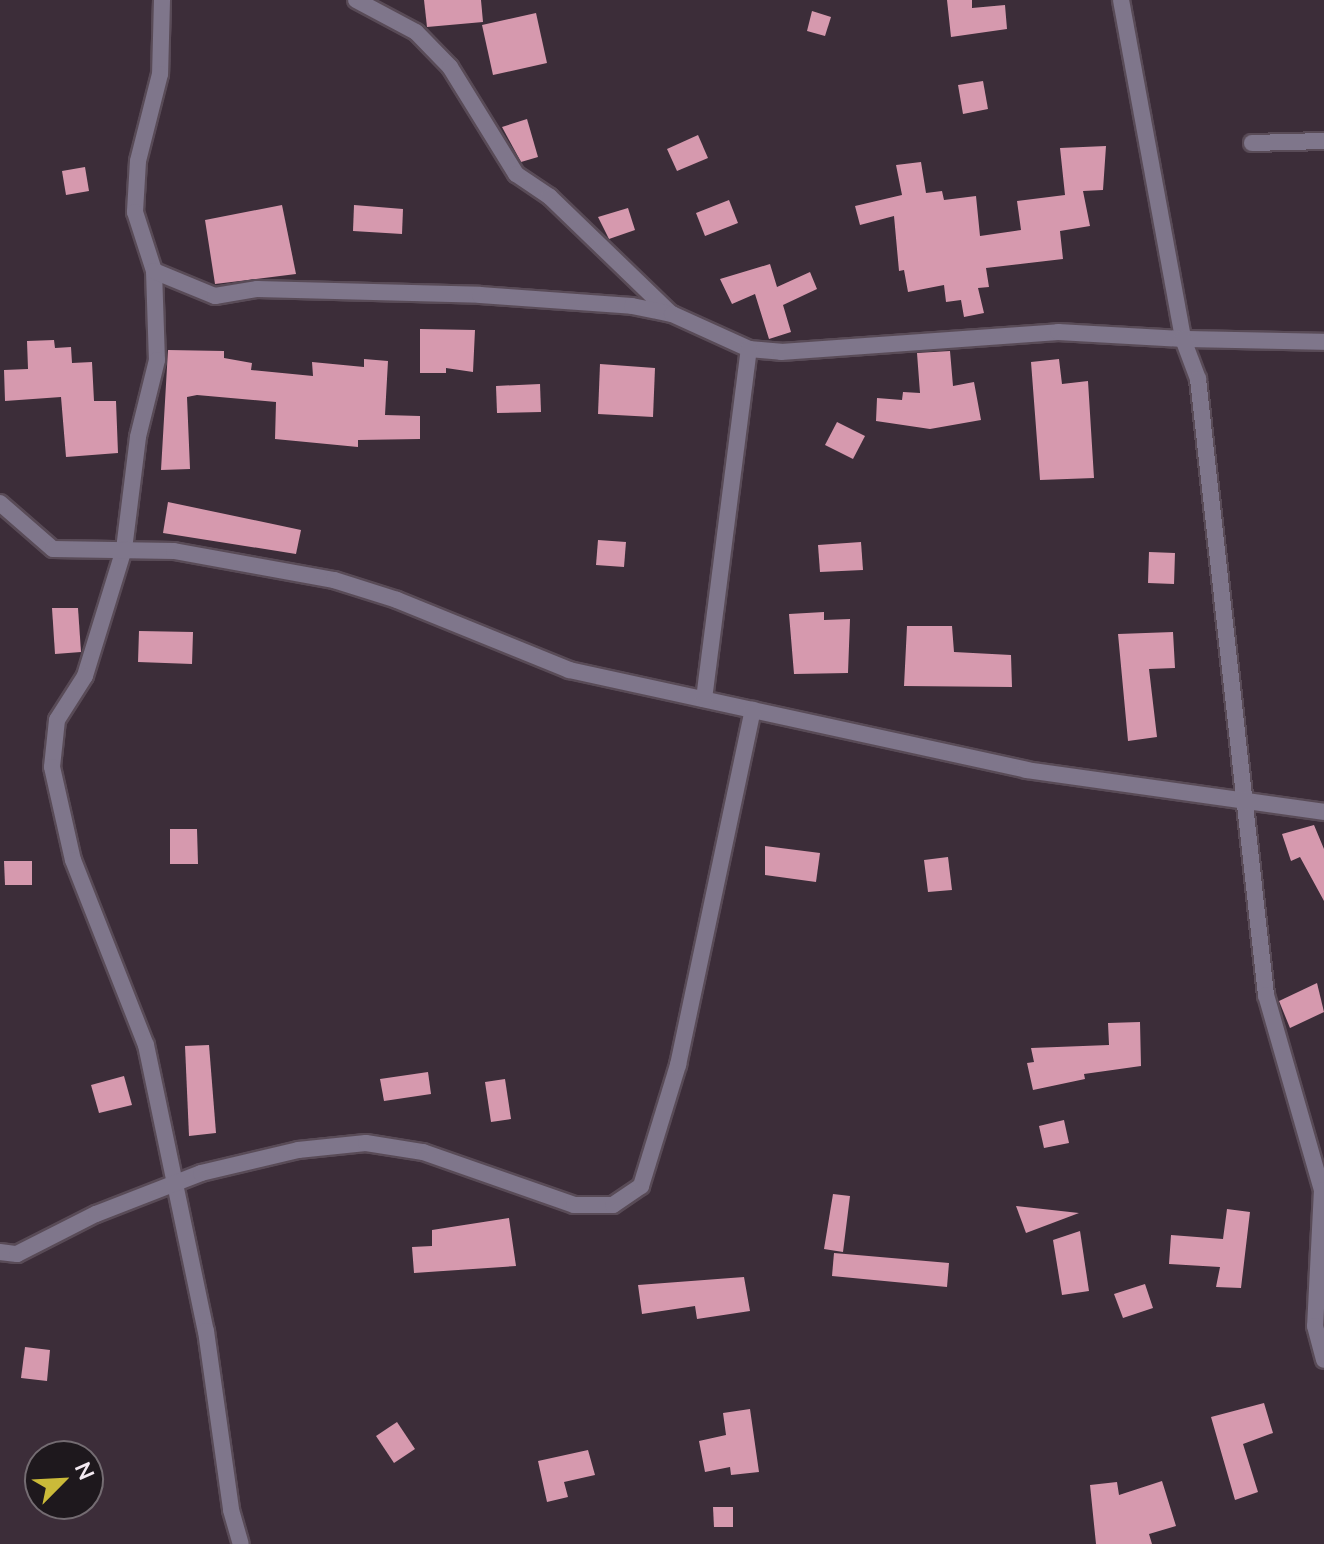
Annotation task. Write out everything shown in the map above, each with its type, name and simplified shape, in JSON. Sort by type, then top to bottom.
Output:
[{"type":"street","points":[[162,0],[160,74],[138,161],[135,212],[154,271],[157,360],[138,437],[124,549],[85,676],[57,720],[52,767],[73,860],[146,1045],[206,1331],[231,1510],[241,1544]]},
{"type":"street","points":[[356,0],[416,32],[450,67],[516,174],[550,197],[672,314]]},
{"type":"street","points":[[381,0],[392,18]]},
{"type":"street","points":[[1121,0],[1183,339],[1198,379],[1266,995],[1322,1190],[1315,1326],[1324,1360]]},
{"type":"street","points":[[1252,143],[1324,141]]},
{"type":"street","points":[[154,271],[215,296],[257,289],[480,295],[632,306],[672,314],[749,349],[891,347],[1058,332],[1324,342]]},
{"type":"street","points":[[704,699],[749,349]]},
{"type":"street","points":[[0,503],[53,549],[124,549],[211,556],[334,580],[569,670],[1026,770],[1324,812]]},
{"type":"street","points":[[0,1252],[17,1254],[96,1214],[177,1183],[298,1150],[366,1143],[423,1152],[574,1205],[613,1205],[641,1186],[678,1065],[753,710]]},
{"type":"building","points":[[424,0],[481,0],[483,22],[427,27]]},
{"type":"building","points":[[947,0],[972,0],[972,8],[1005,5],[1007,29],[951,37]]},
{"type":"building","points":[[812,11],[831,17],[825,36],[807,31]]},
{"type":"building","points":[[536,13],[547,63],[493,75],[482,25]]},
{"type":"building","points":[[983,81],[988,109],[963,114],[958,85]]},
{"type":"building","points":[[527,119],[538,157],[521,162],[502,127]]},
{"type":"building","points":[[698,135],[708,158],[677,171],[667,149]]},
{"type":"building","points":[[1106,146],[1103,190],[1083,191],[1090,226],[1060,231],[1063,259],[986,268],[989,287],[978,288],[984,313],[964,317],[961,300],[946,302],[944,285],[908,292],[904,270],[899,271],[894,216],[860,225],[855,206],[902,195],[896,165],[921,162],[926,193],[942,191],[944,200],[976,196],[980,236],[1021,230],[1017,201],[1065,195],[1060,148]]},
{"type":"building","points":[[85,167],[89,191],[66,195],[62,171]]},
{"type":"building","points":[[729,200],[738,223],[705,236],[696,213]]},
{"type":"building","points":[[282,205],[296,274],[215,284],[205,220]]},
{"type":"building","points":[[354,205],[403,209],[402,234],[353,231]]},
{"type":"building","points":[[628,208],[635,230],[609,239],[598,217]]},
{"type":"building","points":[[770,264],[777,287],[810,272],[817,289],[783,305],[791,332],[769,339],[755,294],[732,304],[720,279]]},
{"type":"building","points":[[420,329],[475,330],[473,372],[446,368],[446,373],[420,373]]},
{"type":"building","points":[[54,340],[55,348],[71,347],[72,363],[92,362],[94,401],[116,401],[118,453],[66,457],[61,397],[5,401],[4,370],[28,369],[27,341]]},
{"type":"building","points":[[168,350],[224,351],[224,358],[252,363],[251,370],[313,376],[312,362],[364,367],[364,359],[388,361],[385,415],[420,416],[420,439],[358,440],[358,447],[275,439],[276,402],[197,395],[187,397],[190,469],[161,470]]},
{"type":"building","points":[[950,351],[953,386],[974,382],[981,420],[930,429],[876,421],[877,398],[902,400],[903,392],[920,393],[917,353]]},
{"type":"building","points":[[1059,359],[1062,384],[1088,381],[1094,478],[1040,480],[1031,362]]},
{"type":"building","points":[[600,364],[655,368],[653,417],[598,414]]},
{"type":"building","points":[[540,384],[541,412],[497,413],[496,386]]},
{"type":"building","points":[[837,422],[865,436],[853,459],[825,445]]},
{"type":"building","points":[[168,502],[301,530],[296,554],[163,533]]},
{"type":"building","points":[[598,540],[626,542],[624,567],[596,565]]},
{"type":"building","points":[[861,542],[863,570],[820,572],[818,545]]},
{"type":"building","points":[[1149,552],[1175,553],[1174,584],[1148,583]]},
{"type":"building","points":[[52,608],[78,608],[81,652],[55,654]]},
{"type":"building","points":[[824,612],[824,620],[850,619],[848,673],[794,674],[789,614]]},
{"type":"building","points":[[907,626],[952,626],[954,652],[1011,655],[1012,687],[904,686]]},
{"type":"building","points":[[139,631],[193,632],[192,664],[138,662]]},
{"type":"building","points":[[1173,632],[1175,668],[1149,669],[1157,737],[1128,741],[1118,634]]},
{"type":"building","points":[[1314,825],[1324,849],[1324,901],[1300,857],[1291,861],[1282,834]]},
{"type":"building","points":[[170,829],[197,829],[198,864],[170,864]]},
{"type":"building","points":[[765,846],[820,853],[816,882],[765,875]]},
{"type":"building","points":[[948,857],[952,890],[928,892],[924,860]]},
{"type":"building","points":[[4,861],[32,861],[32,885],[5,885]]},
{"type":"building","points":[[1317,983],[1324,1012],[1290,1028],[1279,1001]]},
{"type":"building","points":[[1140,1022],[1141,1066],[1084,1074],[1085,1079],[1033,1090],[1027,1063],[1034,1062],[1031,1048],[1109,1045],[1108,1023]]},
{"type":"building","points":[[209,1045],[216,1133],[189,1136],[185,1046]]},
{"type":"building","points":[[428,1072],[431,1094],[384,1101],[380,1079]]},
{"type":"building","points":[[124,1076],[132,1105],[99,1113],[91,1085]]},
{"type":"building","points":[[505,1079],[511,1119],[491,1122],[485,1082]]},
{"type":"building","points":[[1064,1120],[1069,1143],[1044,1148],[1039,1126]]},
{"type":"building","points":[[833,1194],[850,1196],[843,1252],[824,1249]]},
{"type":"building","points":[[1016,1206],[1079,1213],[1026,1233]]},
{"type":"building","points":[[1227,1209],[1250,1212],[1241,1288],[1216,1287],[1220,1267],[1169,1264],[1171,1235],[1223,1239]]},
{"type":"building","points":[[509,1218],[516,1266],[414,1273],[412,1247],[432,1246],[432,1230]]},
{"type":"building","points":[[1080,1231],[1089,1291],[1062,1295],[1053,1240]]},
{"type":"building","points":[[834,1253],[949,1263],[947,1287],[832,1276]]},
{"type":"building","points":[[744,1277],[750,1311],[697,1319],[695,1306],[642,1314],[638,1285]]},
{"type":"building","points":[[1145,1284],[1153,1308],[1123,1318],[1114,1294]]},
{"type":"building","points":[[25,1347],[50,1350],[47,1381],[21,1378]]},
{"type":"building","points":[[1264,1403],[1273,1433],[1243,1444],[1258,1492],[1235,1500],[1211,1417]]},
{"type":"building","points":[[750,1409],[759,1472],[731,1475],[730,1467],[705,1472],[699,1441],[726,1435],[723,1413]]},
{"type":"building","points":[[397,1422],[415,1449],[394,1463],[376,1436]]},
{"type":"building","points":[[588,1450],[595,1475],[564,1482],[568,1497],[547,1502],[538,1461]]},
{"type":"building","points":[[1162,1481],[1176,1526],[1149,1534],[1152,1544],[1096,1544],[1090,1485],[1117,1482],[1119,1495]]},
{"type":"building","points":[[713,1507],[733,1507],[733,1527],[714,1527]]}]
